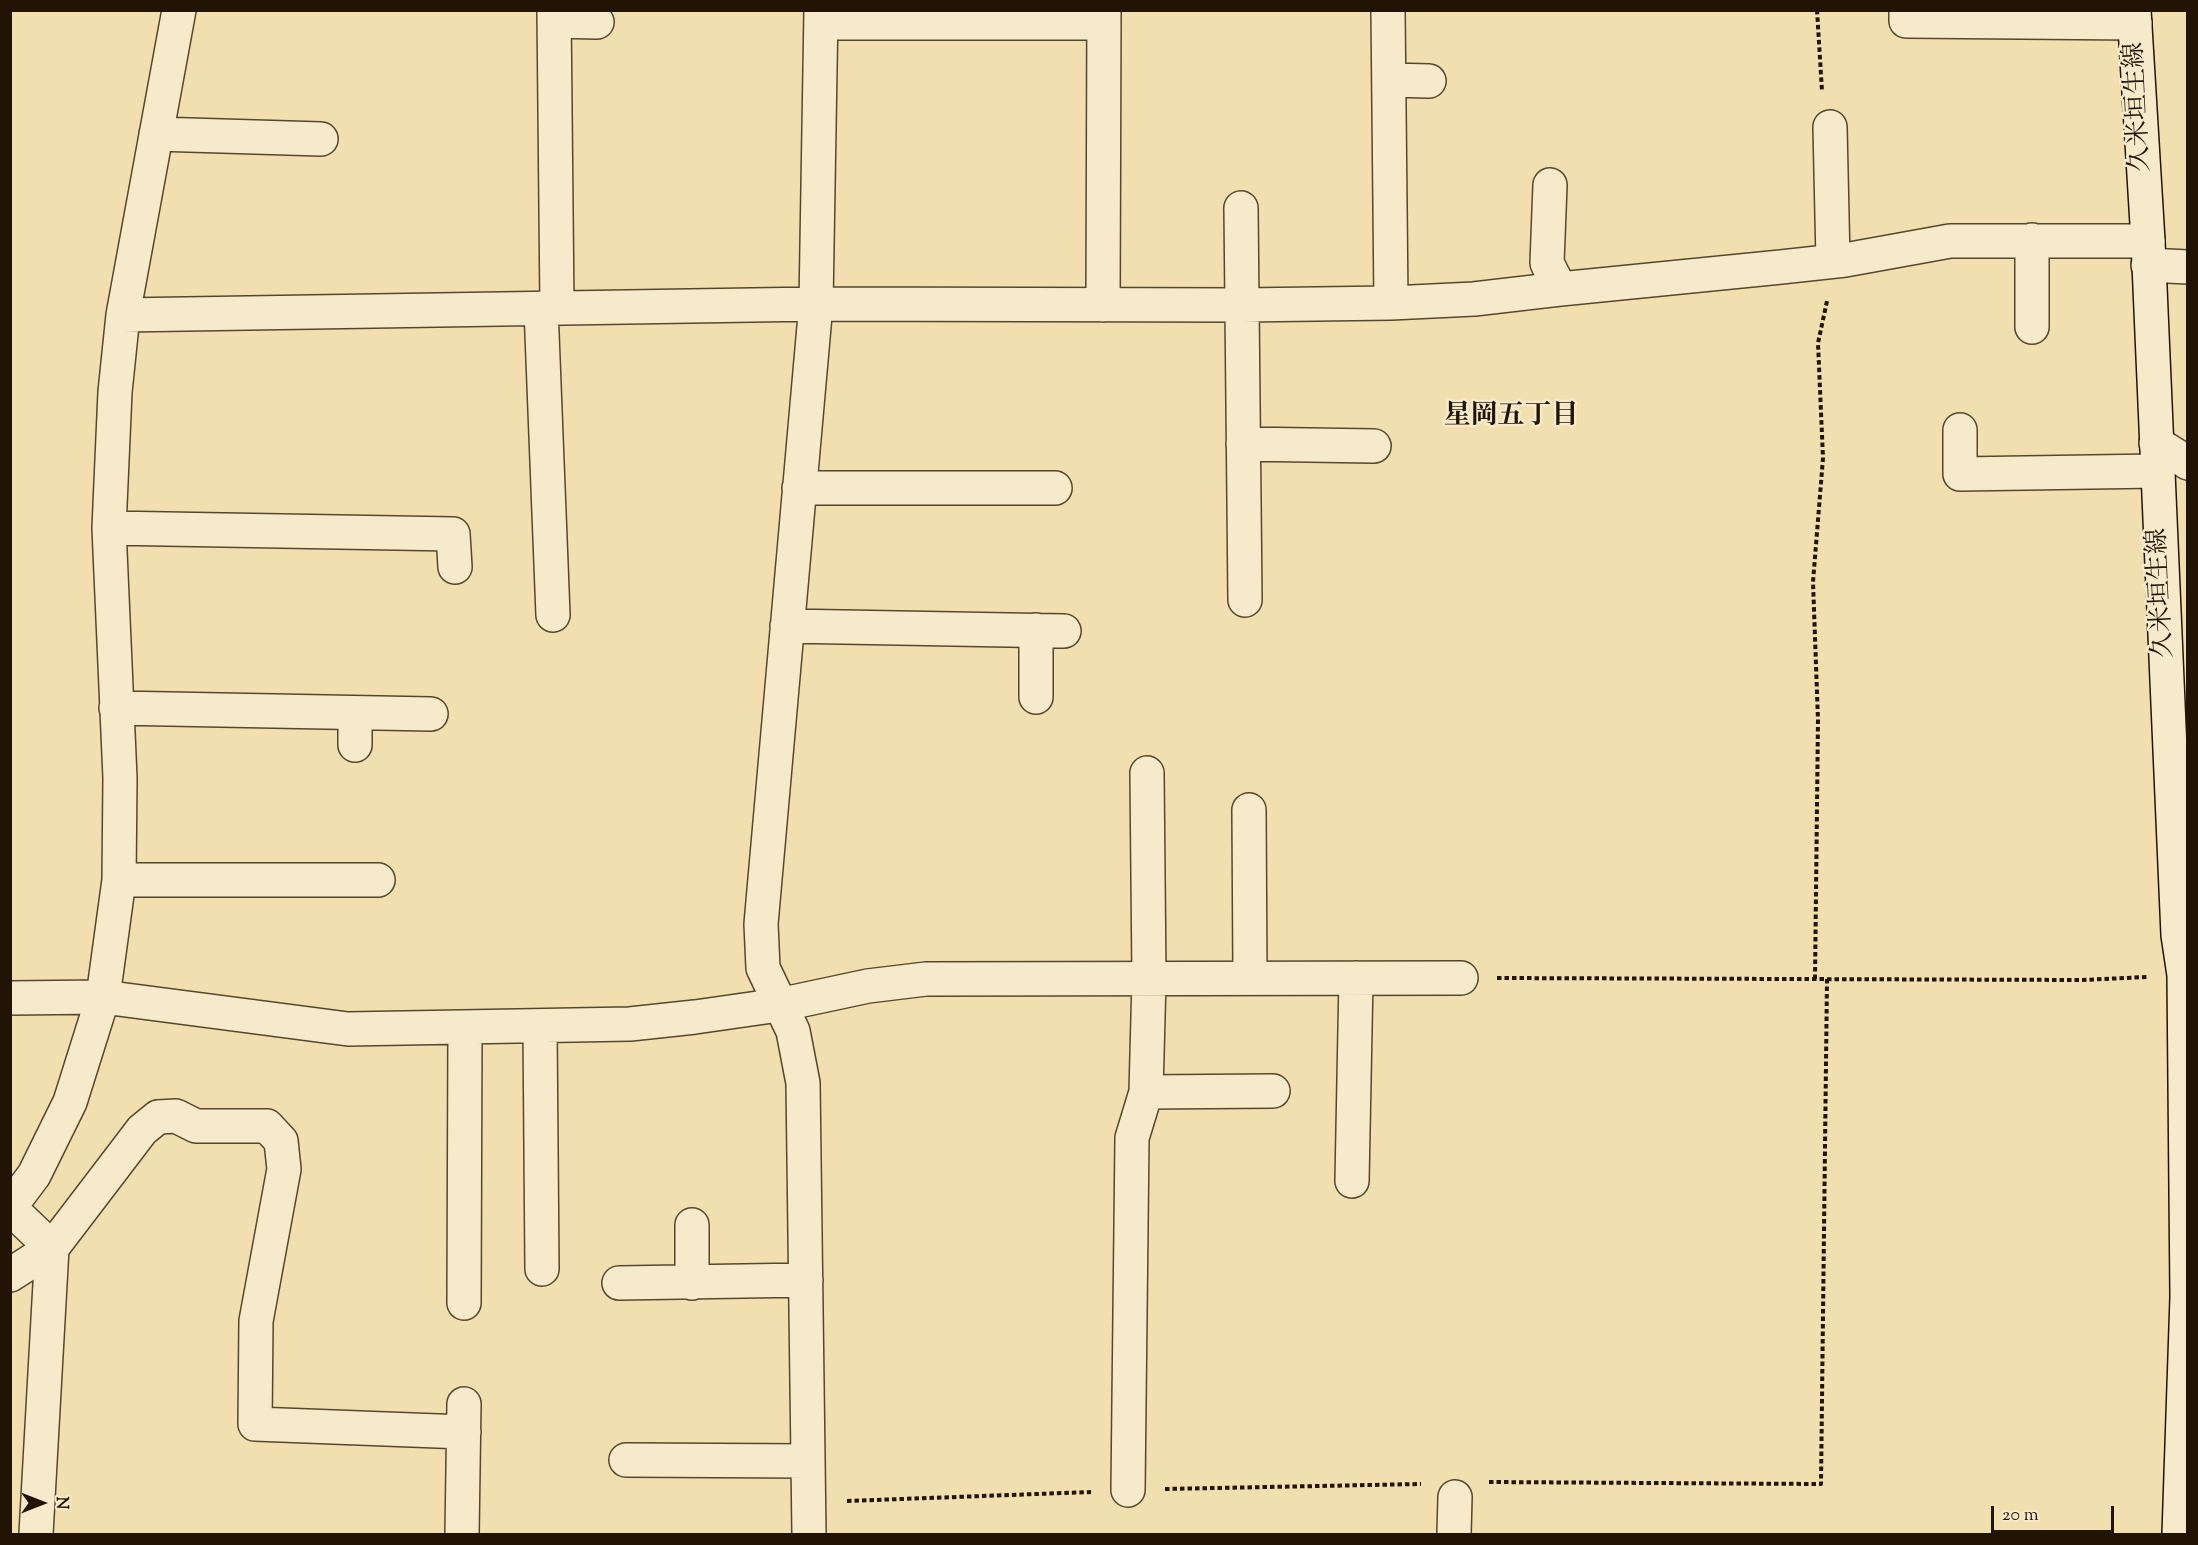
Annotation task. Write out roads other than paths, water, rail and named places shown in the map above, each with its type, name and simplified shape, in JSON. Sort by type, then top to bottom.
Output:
[{"type":"street","points":[[36,1534],[52,1248],[10,1208],[34,1175],[70,1102],[104,997],[119,880],[120,778],[109,528],[115,392],[123,315],[179,10]]},
{"type":"street","points":[[1388,10],[1391,303]]},
{"type":"street","points":[[1906,10],[1906,21],[2134,17]]},
{"type":"street","points":[[553,615],[549,308],[554,16],[597,22]]},
{"type":"street","points":[[809,1534],[803,1083],[793,1031],[763,968],[760,924],[816,304],[821,16],[1104,16],[1103,305]]},
{"type":"street","name":"久米垣生線","points":[[2134,17],[2148,253],[2167,459],[2178,935],[2186,974],[2187,1297],[2179,1534]]},
{"type":"street","points":[[1389,80],[1429,81]]},
{"type":"street","points":[[1830,127],[1833,261]]},
{"type":"street","points":[[156,134],[321,139]]},
{"type":"street","points":[[1550,185],[1547,263],[1560,289]]},
{"type":"street","points":[[1241,208],[1245,600]]},
{"type":"street","points":[[123,315],[816,304],[1391,303],[1474,299],[1833,261],[1950,241],[2032,240],[2148,253],[2187,267]]},
{"type":"street","points":[[2032,240],[2032,327]]},
{"type":"street","points":[[1960,430],[1960,474],[2167,459]]},
{"type":"street","points":[[1243,444],[1374,446]]},
{"type":"street","points":[[800,488],[1055,489]]},
{"type":"street","points":[[109,528],[453,534],[455,567]]},
{"type":"street","points":[[787,626],[1050,631],[1036,697]]},
{"type":"street","points":[[116,708],[355,729],[431,714]]},
{"type":"street","points":[[1128,1490],[1132,1138],[1146,1092],[1149,979],[1147,773]]},
{"type":"street","points":[[1249,810],[1250,978]]},
{"type":"street","points":[[119,880],[378,880]]},
{"type":"street","points":[[1352,1180],[1356,978]]},
{"type":"street","points":[[10,998],[104,997],[348,1029],[630,1024],[779,1005],[868,986],[926,980],[1461,978]]},
{"type":"street","points":[[540,1026],[542,1269]]},
{"type":"street","points":[[464,1303],[465,1027]]},
{"type":"street","points":[[1146,1092],[1273,1091]]},
{"type":"street","points":[[10,1275],[52,1248],[142,1130],[158,1117],[176,1116],[196,1126],[267,1126],[281,1141],[284,1169],[256,1321],[255,1424],[464,1418],[462,1534]]},
{"type":"street","points":[[692,1225],[692,1282]]},
{"type":"street","points":[[619,1282],[806,1280]]},
{"type":"street","points":[[626,1460],[808,1461]]},
{"type":"street","points":[[1454,1534],[1469,1490]]},
{"type":"district","name":"星岡五丁目","points":[[1511,418]]}]
